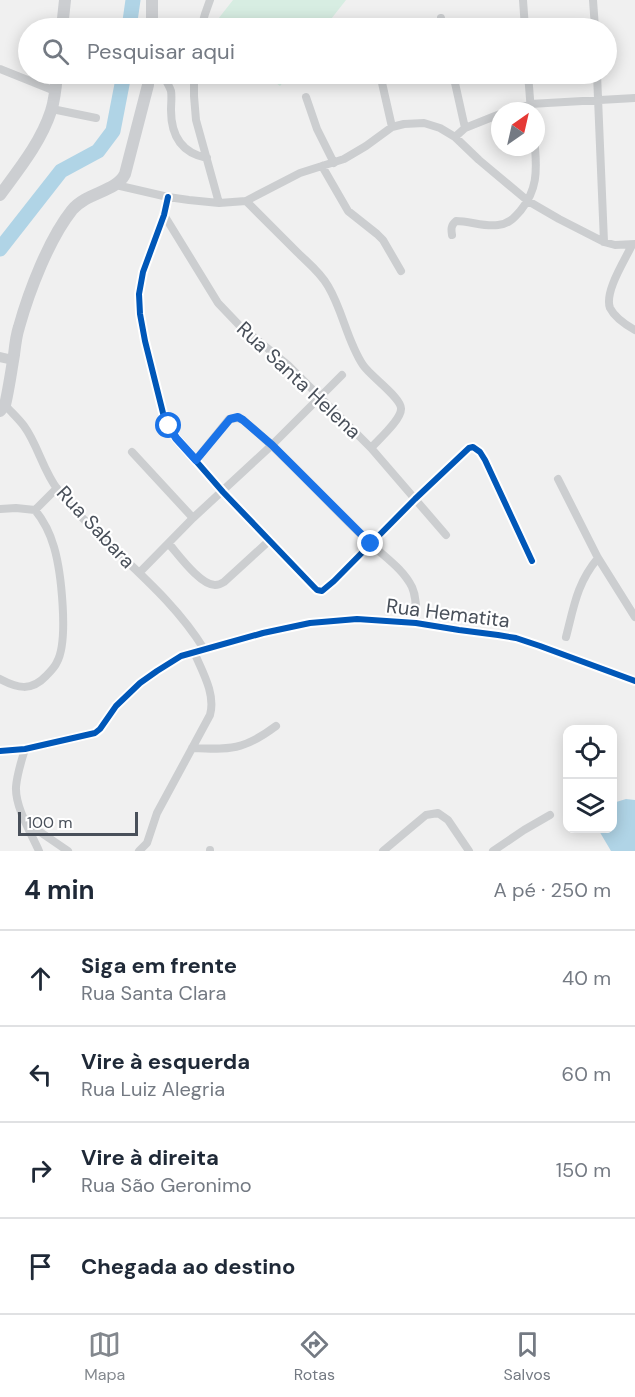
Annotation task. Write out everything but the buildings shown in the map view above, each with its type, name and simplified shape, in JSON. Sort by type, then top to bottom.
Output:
[{"type":"main road","points":[[63,18],[64,0]]},
{"type":"main road","points":[[152,0],[152,18]]},
{"type":"main road","points":[[0,195],[45,127],[52,109],[56,84]]},
{"type":"main road","points":[[3,408],[18,329],[38,273],[62,223],[75,206],[122,180],[148,84]]},
{"type":"street","points":[[203,18],[210,0]]},
{"type":"street","points":[[523,0],[524,18]]},
{"type":"street","points":[[593,0],[594,18]]},
{"type":"street","points":[[0,69],[18,76]]},
{"type":"street","points":[[38,84],[55,91]]},
{"type":"street","points":[[167,84],[171,91],[174,134],[183,147],[197,156],[207,158]]},
{"type":"street","points":[[194,84],[196,120],[219,203]]},
{"type":"street","points":[[382,84],[392,127]]},
{"type":"street","points":[[455,84],[465,128]]},
{"type":"street","points":[[529,84],[531,102]]},
{"type":"street","points":[[598,84],[604,242]]},
{"type":"street","points":[[306,97],[317,129],[334,163]]},
{"type":"street","points":[[545,105],[599,99],[635,98]]},
{"type":"street","points":[[52,109],[96,117]]},
{"type":"street","points":[[455,137],[465,128],[491,118]]},
{"type":"street","points":[[116,185],[168,197],[219,203],[246,201],[300,173],[344,159],[392,127],[424,123],[440,128],[455,137],[478,160],[528,201],[604,242],[615,245],[634,245],[612,287],[609,299],[610,307],[616,316],[635,330]]},
{"type":"street","points":[[452,235],[451,228],[456,221],[496,226],[514,219],[534,189],[536,156]]},
{"type":"street","points":[[322,166],[348,211],[383,240],[401,271]]},
{"type":"street","points":[[168,197],[164,215],[143,272],[139,294],[140,314],[164,417],[176,438],[223,492],[317,590],[322,591],[334,581],[415,499],[469,448],[473,447],[485,460],[532,561]]},
{"type":"street","points":[[246,201],[316,269],[337,302],[362,364],[401,404],[402,410],[398,418],[371,448]]},
{"type":"street","name":"Rua Santa Helena","points":[[164,215],[218,303],[239,325],[288,365],[371,448],[446,535]]},
{"type":"street","points":[[0,357],[13,360]]},
{"type":"street","points":[[139,573],[342,375]]},
{"type":"street","points":[[0,392],[3,408]]},
{"type":"street","name":"Rua Sabara","points":[[3,408],[24,426],[57,488],[184,620],[204,649]]},
{"type":"street","points":[[196,460],[230,419],[238,417],[272,445],[371,544],[395,564],[413,588],[416,600],[416,623]]},
{"type":"street","points":[[132,452],[193,518]]},
{"type":"street","points":[[558,479],[598,558],[635,617]]},
{"type":"street","points":[[35,510],[57,488]]},
{"type":"street","points":[[0,509],[35,510],[45,524],[54,545],[60,574],[63,639],[57,662],[37,685],[20,687],[0,679]]},
{"type":"street","points":[[169,544],[198,576],[212,585],[218,585],[270,540]]},
{"type":"street","points":[[566,637],[582,580],[598,558]]},
{"type":"street","name":"Rua Hematita","points":[[0,751],[60,742],[97,731],[140,683],[182,656],[282,628],[310,623],[357,619],[416,623],[516,638],[634,680]]},
{"type":"street","points":[[139,851],[147,843],[157,813],[212,708],[209,689],[194,652]]},
{"type":"street","points":[[192,748],[232,749],[256,740],[276,726]]},
{"type":"street","points":[[25,749],[18,775],[16,795],[39,851]]},
{"type":"street","points":[[383,851],[426,815],[438,813],[448,820],[469,851]]},
{"type":"street","points":[[493,851],[550,815]]},
{"type":"street","points":[[26,823],[68,851]]},
{"type":"green space","points":[[233,0],[346,0],[332,18],[219,18]]},
{"type":"water","points":[[626,799],[635,800],[635,851],[611,851],[600,833],[617,833],[617,802]]},
{"type":"waterway","points":[[130,18],[133,0]]},
{"type":"waterway","points":[[0,249],[61,171],[98,151],[113,131],[122,84]]},
{"type":"cycle path","points":[[168,197],[164,215],[143,272],[139,294],[145,341],[164,417],[176,438],[223,492],[314,587],[322,591],[334,581],[415,499],[469,448],[473,447],[485,460],[532,561]]},
{"type":"cycle path","points":[[0,751],[25,749],[95,733],[116,706],[140,683],[181,656],[263,633],[310,623],[357,619],[416,623],[516,638],[635,681]]},
{"type":"route","points":[[169,426],[176,438],[196,460],[230,419],[238,417],[272,445],[371,544]]}]
